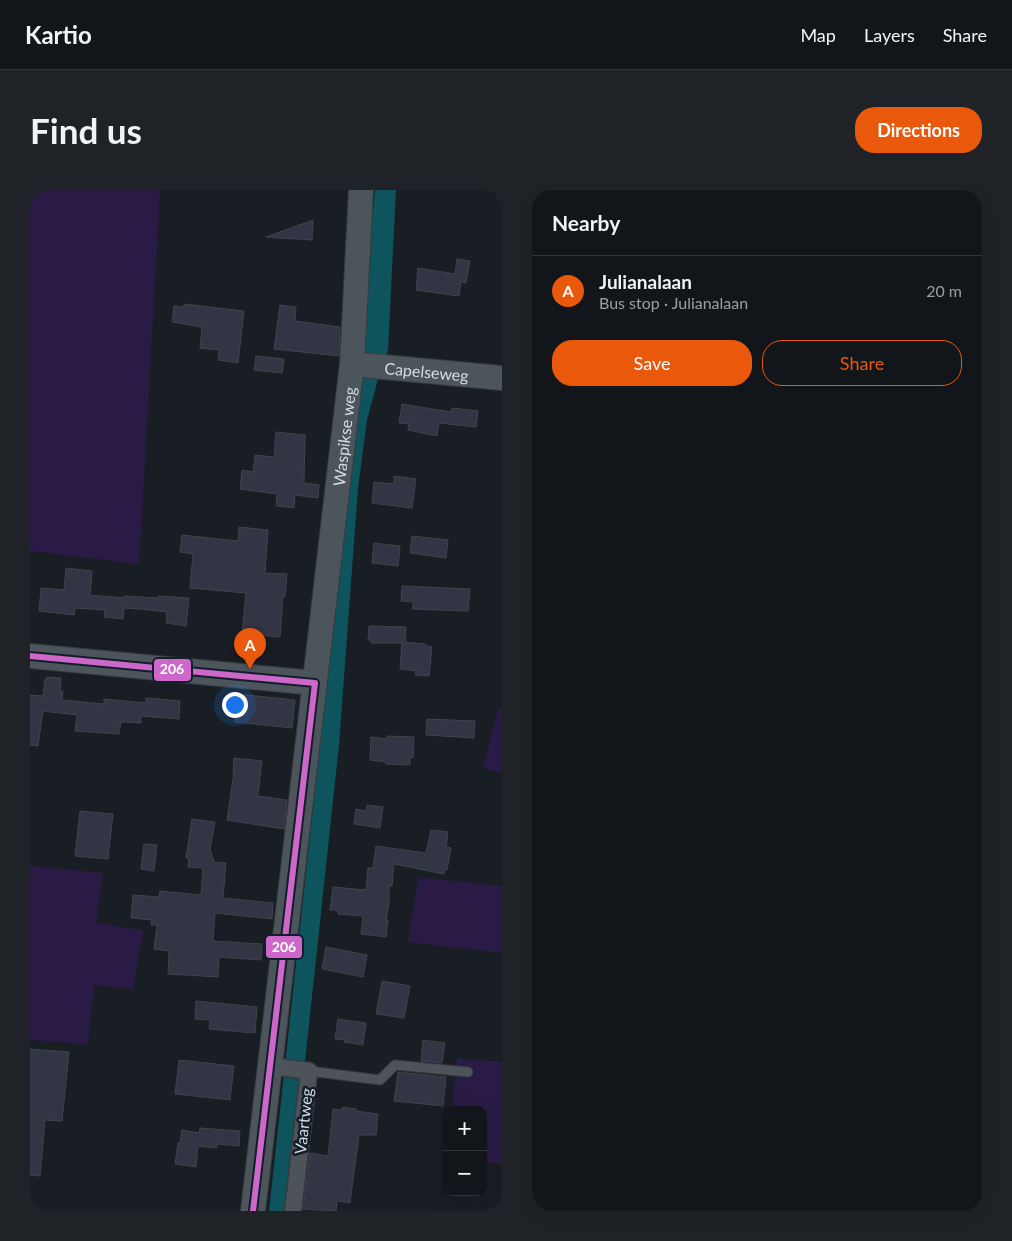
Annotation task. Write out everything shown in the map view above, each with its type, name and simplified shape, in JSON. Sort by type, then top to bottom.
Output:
[{"type":"street","name":"Waspikse weg","points":[[315,683],[352,364],[361,190]]},
{"type":"street","name":"Capelseweg","points":[[352,364],[502,378]]},
{"type":"street","points":[[30,656],[315,683],[277,1067],[253,1211]]},
{"type":"street","name":"Vaartweg","points":[[277,1067],[306,1071],[294,1211]]},
{"type":"lane","points":[[306,1071],[380,1080],[395,1065],[468,1072]]},
{"type":"shaded area","points":[[30,190],[160,190],[139,564],[30,551]]},
{"type":"shaded area","points":[[498,708],[502,709],[502,773],[483,768]]},
{"type":"shaded area","points":[[30,866],[103,873],[96,923],[143,930],[133,989],[94,985],[88,1044],[30,1040]]},
{"type":"shaded area","points":[[418,877],[502,886],[502,953],[408,942]]},
{"type":"shaded area","points":[[457,1058],[502,1062],[502,1164],[487,1162],[487,1106],[452,1106]]},
{"type":"water","points":[[375,190],[396,190],[388,350],[367,420],[358,488],[339,745],[298,1127],[287,1211],[269,1211],[327,681],[339,515],[366,330],[370,239]]},
{"type":"building","points":[[313,220],[312,240],[266,237]]},
{"type":"building","points":[[457,259],[470,261],[466,283],[461,282],[459,296],[416,290],[418,268],[455,274]]},
{"type":"building","points":[[184,304],[244,311],[238,363],[218,360],[219,350],[200,348],[202,327],[172,322],[174,306],[184,307]]},
{"type":"building","points":[[280,305],[296,307],[295,321],[340,327],[339,356],[274,349]]},
{"type":"building","points":[[256,356],[284,359],[282,373],[254,370]]},
{"type":"building","points":[[402,404],[451,412],[452,408],[478,411],[476,427],[439,423],[437,436],[408,430],[409,424],[399,423]]},
{"type":"building","points":[[276,432],[305,435],[304,483],[319,485],[318,498],[295,495],[294,508],[276,506],[277,494],[240,489],[242,470],[253,472],[255,455],[274,457]]},
{"type":"building","points":[[394,476],[416,479],[412,508],[372,503],[374,482],[394,484]]},
{"type":"building","points":[[239,527],[268,530],[265,573],[287,574],[285,597],[283,596],[280,637],[242,634],[246,593],[190,588],[193,554],[180,552],[182,535],[238,541]]},
{"type":"building","points":[[412,536],[448,540],[446,558],[410,553]]},
{"type":"building","points":[[374,543],[400,546],[398,566],[372,563]]},
{"type":"building","points":[[66,568],[92,571],[90,595],[124,598],[124,596],[156,598],[159,596],[189,598],[186,626],[166,623],[167,612],[139,609],[124,608],[123,619],[104,617],[105,610],[75,608],[74,615],[39,611],[41,588],[64,590]]},
{"type":"building","points":[[402,586],[470,589],[468,611],[413,609],[413,602],[401,601]]},
{"type":"building","points":[[369,626],[406,627],[405,642],[425,644],[432,647],[429,676],[415,675],[416,671],[400,669],[402,643],[371,643],[371,640],[368,640]]},
{"type":"building","points":[[47,677],[61,678],[60,691],[63,691],[62,700],[104,704],[104,699],[146,703],[146,698],[180,701],[179,719],[141,716],[141,723],[121,722],[119,734],[75,731],[77,715],[43,711],[38,746],[30,745],[30,695],[43,696],[45,679]]},
{"type":"building","points":[[238,694],[295,700],[292,728],[235,722]]},
{"type":"building","points":[[427,719],[475,721],[474,738],[426,735]]},
{"type":"building","points":[[387,736],[414,737],[413,758],[410,757],[410,765],[386,764],[386,762],[370,760],[371,737],[387,739]]},
{"type":"building","points":[[234,758],[262,761],[258,796],[287,800],[284,829],[227,820],[234,772]]},
{"type":"building","points":[[367,805],[383,807],[380,828],[354,824],[356,809],[366,811]]},
{"type":"building","points":[[80,811],[113,814],[108,859],[75,856]]},
{"type":"building","points":[[192,819],[215,822],[210,849],[214,862],[226,863],[223,898],[273,903],[272,919],[215,913],[213,941],[262,944],[261,960],[219,957],[218,977],[168,974],[169,951],[154,949],[157,925],[151,925],[152,920],[131,918],[133,895],[159,897],[160,891],[201,895],[203,868],[188,867],[189,858],[186,858]]},
{"type":"building","points":[[431,830],[448,832],[446,847],[451,848],[447,870],[445,869],[444,874],[394,864],[392,886],[389,886],[386,937],[361,934],[363,916],[338,914],[338,910],[330,910],[333,887],[366,890],[368,868],[373,868],[376,846],[426,853]]},
{"type":"building","points":[[144,844],[157,845],[154,871],[141,869]]},
{"type":"building","points":[[326,947],[367,955],[363,977],[322,969]]},
{"type":"building","points":[[382,981],[410,986],[404,1018],[376,1014]]},
{"type":"building","points":[[196,1001],[257,1007],[255,1033],[209,1029],[210,1020],[195,1019]]},
{"type":"building","points":[[338,1019],[366,1023],[363,1045],[335,1039]]},
{"type":"building","points":[[423,1040],[445,1043],[442,1063],[421,1061]]},
{"type":"building","points":[[30,1049],[69,1052],[62,1121],[45,1120],[40,1176],[30,1175]]},
{"type":"building","points":[[179,1060],[234,1066],[230,1100],[175,1094]]},
{"type":"building","points":[[398,1072],[446,1077],[443,1106],[394,1101]]},
{"type":"building","points":[[343,1107],[378,1114],[376,1135],[359,1135],[350,1203],[337,1201],[336,1211],[303,1209],[310,1153],[328,1156],[333,1109],[342,1110]]},
{"type":"building","points":[[200,1128],[240,1131],[239,1146],[217,1144],[217,1148],[198,1146],[196,1167],[175,1164],[182,1130],[199,1133]]},
{"type":"transit line","name":"206","points":[[30,656],[315,683]]},
{"type":"transit line","name":"206","points":[[253,1211],[315,683]]},
{"type":"place","name":"Julianalaan","points":[[250,669]]}]
